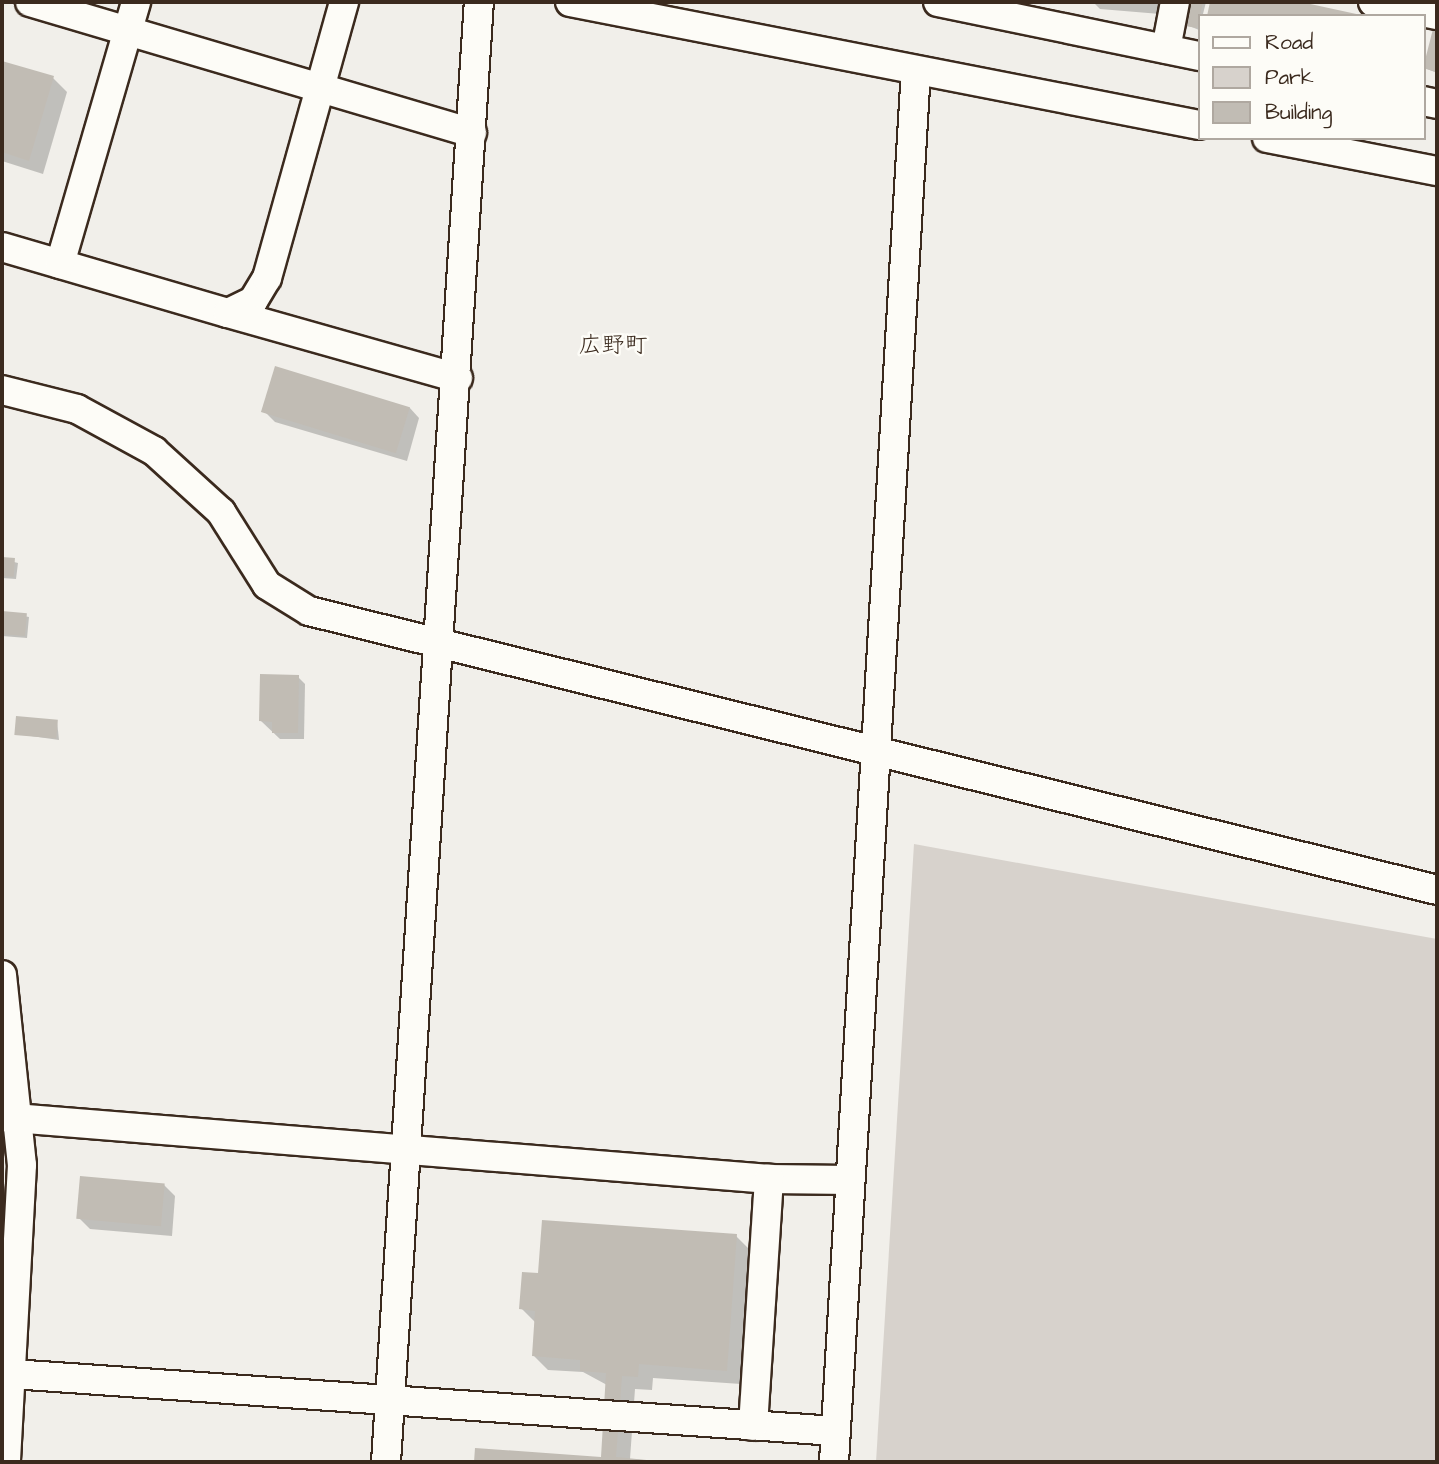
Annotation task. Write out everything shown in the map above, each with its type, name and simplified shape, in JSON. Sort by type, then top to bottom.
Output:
[{"type":"lane","points":[[30,2],[472,133]]},
{"type":"lane","points":[[60,264],[136,2]]},
{"type":"lane","points":[[228,313],[253,301],[267,278],[344,2]]},
{"type":"lane","points":[[386,1462],[438,646],[458,378],[479,2]]},
{"type":"lane","points":[[570,2],[1198,125]]},
{"type":"lane","points":[[937,2],[1198,56]]},
{"type":"lane","points":[[1166,49],[1175,2]]},
{"type":"lane","points":[[1373,2],[1420,11]]},
{"type":"lane","points":[[834,1462],[916,71]]},
{"type":"lane","points":[[1277,140],[1437,171]]},
{"type":"lane","points":[[2,247],[458,378]]},
{"type":"lane","points":[[2,390],[77,409],[153,451],[221,512],[267,585],[309,611],[438,646],[878,751],[1437,890]]},
{"type":"lane","points":[[2,975],[10,1117],[6,1462]]},
{"type":"lane","points":[[10,1117],[769,1179],[850,1180]]},
{"type":"lane","points":[[752,1426],[769,1179]]},
{"type":"lane","points":[[9,1379],[836,1431]]},
{"type":"green space","points":[[914,844],[1437,939],[1437,1462],[876,1462]]},
{"type":"building","points":[[1190,2],[1203,2],[1198,14],[1197,28],[1185,26]]},
{"type":"building","points":[[1210,2],[1301,2],[1356,14],[1207,14]]},
{"type":"building","points":[[1433,29],[1437,30],[1436,72],[1425,69]]},
{"type":"building","points":[[2,61],[54,76],[29,161],[2,152]]},
{"type":"building","points":[[275,366],[410,407],[396,453],[261,412]]},
{"type":"building","points":[[2,557],[15,558],[14,577],[2,576]]},
{"type":"building","points":[[2,611],[27,613],[25,636],[2,634]]},
{"type":"building","points":[[260,674],[299,675],[298,733],[272,733],[272,722],[259,721]]},
{"type":"building","points":[[16,716],[58,720],[56,739],[14,735]]},
{"type":"building","points":[[80,1176],[165,1183],[161,1226],[76,1219]]},
{"type":"building","points":[[542,1220],[737,1234],[727,1371],[639,1364],[638,1377],[622,1376],[616,1457],[667,1462],[474,1462],[475,1448],[601,1457],[606,1373],[580,1371],[580,1360],[532,1356],[535,1311],[519,1309],[522,1272],[538,1273]]},
{"type":"district","name":"広野町","points":[[613,345]]}]
